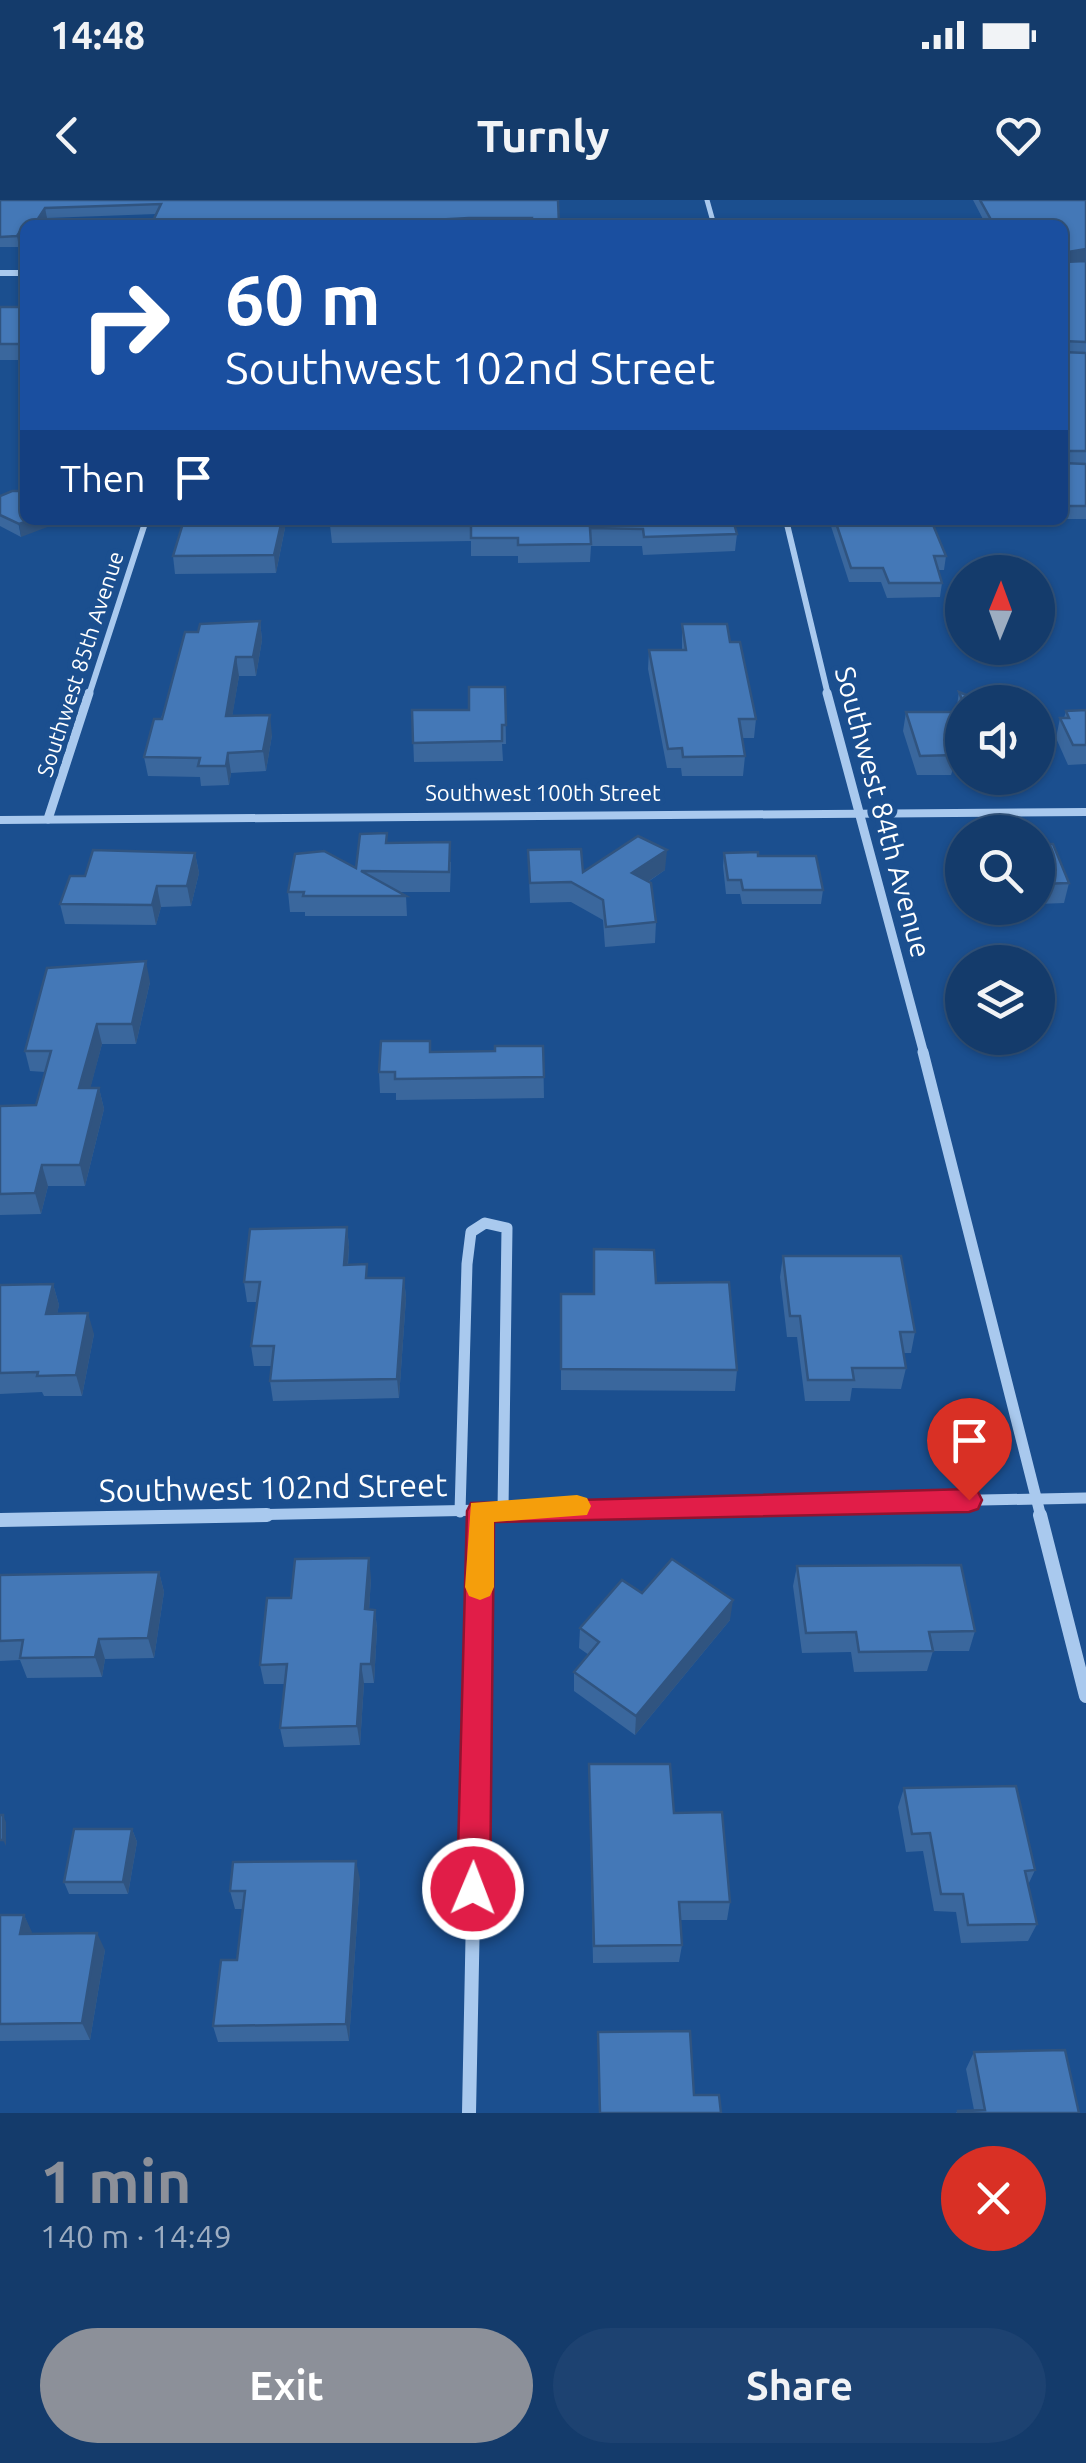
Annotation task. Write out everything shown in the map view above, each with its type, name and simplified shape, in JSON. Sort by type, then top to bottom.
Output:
[{"type":"street","name":"Southwest 85th Avenue","points":[[48,820],[144,525]]},
{"type":"street","name":"Southwest 84th Avenue","points":[[787,525],[850,792],[860,813],[1086,1696]]},
{"type":"street","name":"Southwest 100th Street","points":[[0,820],[1086,812]]},
{"type":"street","points":[[460,1512],[467,1264],[471,1232],[485,1223],[506,1228],[503,1510]]},
{"type":"street","name":"Southwest 102nd Street","points":[[0,1520],[1086,1498]]},
{"type":"street","points":[[469,2113],[480,1511]]},
{"type":"building","points":[[0,200],[558,200],[559,220],[153,220],[161,204],[45,208],[37,220],[20,220],[17,236],[0,237]]},
{"type":"building","points":[[980,200],[1086,200],[1086,249],[1068,252],[1068,220],[991,220]]},
{"type":"building","points":[[1086,261],[1086,342],[1068,341],[1068,262]]},
{"type":"building","points":[[0,307],[20,307],[20,344],[0,344]]},
{"type":"building","points":[[1068,352],[1086,353],[1086,451],[1068,451]]},
{"type":"building","points":[[1068,463],[1086,464],[1086,506],[1068,506]]},
{"type":"building","points":[[20,491],[20,524],[0,515],[0,496]]},
{"type":"building","points":[[182,525],[281,525],[274,555],[173,556]]},
{"type":"building","points":[[471,525],[734,525],[737,534],[644,537],[643,529],[590,528],[591,544],[518,545],[518,538],[471,538]]},
{"type":"building","points":[[837,525],[933,525],[946,555],[934,556],[942,583],[889,583],[883,568],[851,568]]},
{"type":"building","points":[[260,621],[253,657],[236,657],[226,716],[270,715],[263,751],[228,753],[226,766],[198,766],[200,758],[144,757],[154,719],[162,719],[185,632],[198,632],[200,624]]},
{"type":"building","points":[[682,624],[727,624],[730,642],[740,642],[756,719],[739,719],[745,756],[683,757],[682,748],[668,749],[649,650],[686,650]]},
{"type":"building","points":[[469,687],[505,687],[506,725],[502,725],[502,741],[413,743],[412,710],[469,710]]},
{"type":"building","points":[[1086,710],[1086,745],[1073,745],[1060,718],[1069,718],[1066,711]]},
{"type":"building","points":[[906,712],[945,712],[945,755],[920,756]]},
{"type":"building","points":[[387,833],[386,843],[450,842],[449,872],[361,871],[406,896],[303,896],[304,892],[288,892],[295,854],[324,851],[356,868],[360,834]]},
{"type":"building","points":[[638,836],[667,850],[632,873],[651,883],[656,922],[606,927],[603,900],[571,882],[530,883],[528,850],[581,849],[583,872]]},
{"type":"building","points":[[1055,849],[1069,883],[1055,883]]},
{"type":"building","points":[[93,850],[195,853],[187,886],[157,886],[152,905],[60,904],[70,876],[85,876]]},
{"type":"building","points":[[758,852],[758,856],[816,856],[823,890],[743,890],[741,880],[728,880],[724,853]]},
{"type":"building","points":[[146,961],[132,1024],[97,1024],[79,1088],[99,1088],[80,1165],[42,1165],[35,1193],[0,1194],[0,1106],[36,1105],[51,1051],[25,1051],[47,968]]},
{"type":"building","points":[[381,1041],[430,1041],[430,1052],[543,1046],[544,1077],[395,1079],[395,1072],[379,1072]]},
{"type":"building","points":[[347,1227],[344,1265],[367,1264],[366,1278],[404,1278],[397,1379],[270,1381],[274,1346],[251,1346],[260,1282],[244,1282],[250,1229]]},
{"type":"building","points":[[594,1249],[654,1250],[656,1283],[729,1282],[737,1370],[561,1369],[561,1294],[594,1294]]},
{"type":"building","points":[[783,1256],[901,1256],[915,1332],[900,1332],[906,1368],[852,1368],[854,1380],[808,1380],[800,1316],[790,1316]]},
{"type":"building","points":[[53,1284],[46,1314],[88,1313],[76,1375],[0,1373],[0,1285]]},
{"type":"building","points":[[369,1558],[365,1609],[375,1610],[371,1664],[361,1664],[357,1726],[280,1728],[287,1664],[260,1665],[267,1598],[291,1598],[295,1559]]},
{"type":"building","points":[[672,1559],[733,1600],[636,1716],[574,1672],[599,1642],[580,1628],[622,1580],[642,1593]]},
{"type":"building","points":[[961,1565],[975,1631],[929,1632],[933,1651],[859,1652],[856,1632],[806,1633],[797,1566]]},
{"type":"building","points":[[159,1572],[148,1638],[99,1639],[95,1657],[20,1658],[23,1640],[0,1641],[0,1575]]},
{"type":"building","points":[[589,1764],[670,1764],[674,1813],[722,1812],[730,1902],[679,1902],[682,1945],[594,1946]]},
{"type":"building","points":[[1016,1786],[1035,1870],[1025,1871],[1037,1924],[968,1925],[963,1894],[941,1894],[930,1833],[912,1834],[904,1788]]},
{"type":"building","points":[[3,1815],[3,1840],[0,1840]]},
{"type":"building","points":[[74,1829],[132,1829],[123,1882],[64,1882]]},
{"type":"building","points":[[356,1861],[346,2024],[213,2026],[221,1960],[237,1960],[245,1891],[230,1891],[233,1862]]},
{"type":"building","points":[[0,1915],[24,1915],[20,1934],[97,1933],[82,2023],[0,2024]]},
{"type":"building","points":[[690,2031],[694,2095],[719,2095],[721,2113],[600,2113],[598,2032]]},
{"type":"building","points":[[1065,2050],[1079,2113],[958,2113],[985,2110],[974,2052]]},
{"type":"slow traffic","points":[[480,1587],[480,1511],[577,1506]]},
{"type":"route","points":[[473,1889],[480,1511],[969,1500]]}]
